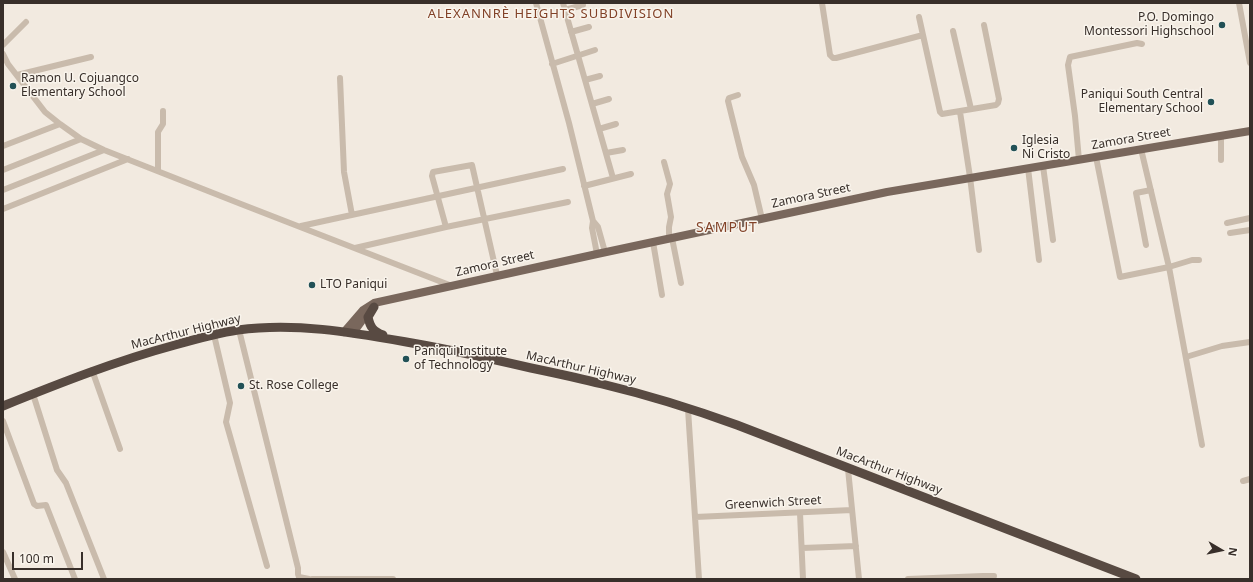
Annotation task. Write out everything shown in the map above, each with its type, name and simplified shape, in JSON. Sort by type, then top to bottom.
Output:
[{"type":"highway","points":[[375,305],[368,317],[371,327],[377,332],[397,340]]},
{"type":"highway","name":"MacArthur Highway","points":[[3,406],[92,370],[152,351],[214,335],[239,330],[299,328],[349,332],[489,358],[604,384],[688,409],[737,425],[1136,579]]},
{"type":"main road","name":"Zamora Street","points":[[349,332],[359,314],[375,305],[452,286],[887,192],[1250,131]]},
{"type":"street","points":[[536,3],[569,123],[593,221],[592,228],[595,244],[601,253]]},
{"type":"street","points":[[563,3],[613,178]]},
{"type":"street","points":[[822,3],[830,55],[832,58],[923,35]]},
{"type":"street","points":[[1240,3],[1250,61]]},
{"type":"street","points":[[565,10],[583,5]]},
{"type":"street","points":[[919,17],[940,112],[942,114],[996,105],[999,101],[984,26]]},
{"type":"street","points":[[1242,21],[1250,19]]},
{"type":"street","points":[[3,45],[26,22]]},
{"type":"street","points":[[571,32],[589,28]]},
{"type":"street","points":[[953,31],[971,109]]},
{"type":"street","points":[[1079,160],[1068,65],[1070,57],[1137,42],[1142,44]]},
{"type":"street","points":[[552,64],[594,50]]},
{"type":"street","points":[[3,54],[17,75],[46,112],[81,139],[104,150],[452,286]]},
{"type":"street","points":[[17,75],[91,56]]},
{"type":"street","points":[[585,80],[600,76]]},
{"type":"street","points":[[340,78],[344,172],[352,215]]},
{"type":"street","points":[[738,95],[729,98],[728,101],[742,157],[754,185],[762,219]]},
{"type":"street","points":[[592,104],[610,99]]},
{"type":"street","points":[[158,170],[158,132],[163,124],[163,111]]},
{"type":"street","points":[[960,112],[979,250]]},
{"type":"street","points":[[3,146],[60,124]]},
{"type":"street","points":[[600,129],[616,124]]},
{"type":"street","points":[[1221,136],[1221,160]]},
{"type":"street","points":[[3,170],[81,139]]},
{"type":"street","points":[[1141,149],[1169,267],[1202,445]]},
{"type":"street","points":[[3,190],[104,150]]},
{"type":"street","points":[[606,154],[623,150]]},
{"type":"street","points":[[1096,157],[1120,277],[1169,267],[1192,260],[1199,260]]},
{"type":"street","points":[[3,209],[128,159]]},
{"type":"street","points":[[664,162],[670,184],[667,194],[671,217],[669,227],[681,283]]},
{"type":"street","points":[[446,227],[432,176],[434,171],[472,165],[498,276]]},
{"type":"street","points":[[1043,166],[1053,240]]},
{"type":"street","points":[[1028,168],[1039,260]]},
{"type":"street","points":[[300,226],[563,169]]},
{"type":"street","points":[[584,186],[631,174]]},
{"type":"street","points":[[1146,245],[1136,193],[1151,190]]},
{"type":"street","points":[[355,248],[446,227],[568,202]]},
{"type":"street","points":[[1227,223],[1250,218]]},
{"type":"street","points":[[968,221],[975,220]]},
{"type":"street","points":[[593,221],[598,227],[602,243],[601,253]]},
{"type":"street","points":[[1230,233],[1250,230]]},
{"type":"street","points":[[653,242],[662,295]]},
{"type":"street","points":[[595,244],[602,243]]},
{"type":"street","points":[[239,330],[299,577],[310,579],[393,579]]},
{"type":"street","points":[[214,335],[230,403],[226,422],[267,566]]},
{"type":"street","points":[[1186,357],[1222,346],[1250,342]]},
{"type":"street","points":[[92,370],[120,449]]},
{"type":"street","points":[[33,394],[57,470],[66,483],[104,579]]},
{"type":"street","points":[[688,409],[699,579]]},
{"type":"street","points":[[3,421],[34,504],[37,506],[46,505],[74,579]]},
{"type":"street","points":[[848,469],[859,579]]},
{"type":"street","name":"Greenwich Street","points":[[695,517],[852,510]]},
{"type":"street","points":[[800,513],[803,579]]},
{"type":"street","points":[[802,548],[856,546]]},
{"type":"street","points":[[3,552],[15,579]]},
{"type":"street","points":[[908,579],[983,578],[994,576]]},
{"type":"place","name":"P.O. Domingo Montessori Highschool","points":[[1222,25]]},
{"type":"place","name":"Ramon U. Cojuangco Elementary School","points":[[13,86]]},
{"type":"place","name":"Paniqui South Central Elementary School","points":[[1211,102]]},
{"type":"place","name":"Iglesia Ni Cristo","points":[[1014,148]]},
{"type":"place","name":"LTO Paniqui","points":[[312,285]]},
{"type":"place","name":"Paniqui Institute of Technology","points":[[406,359]]},
{"type":"place","name":"St. Rose College","points":[[241,386]]},
{"type":"district","name":"ALEXANNRÈ HEIGHTS SUBDIVISION","points":[[551,14]]},
{"type":"district","name":"SAMPUT","points":[[727,228]]}]
